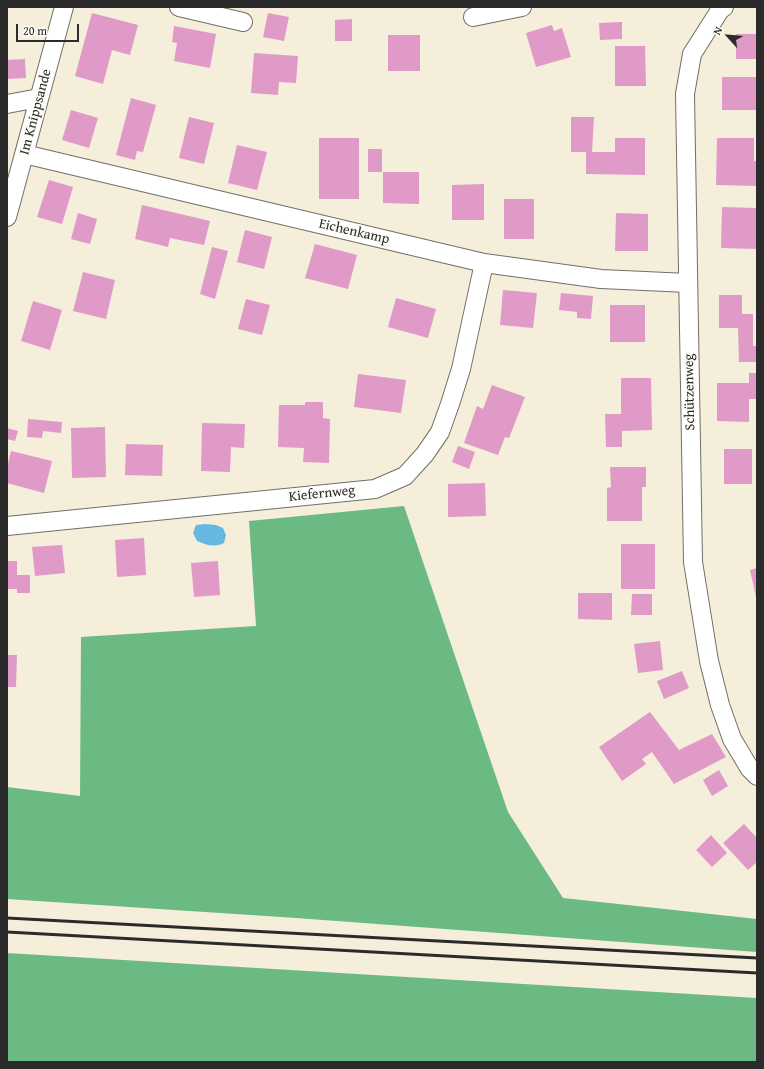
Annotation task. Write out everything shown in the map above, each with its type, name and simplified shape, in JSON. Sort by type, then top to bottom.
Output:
[{"type":"street","name":"Im Knippsande","points":[[7,217],[64,7]]},
{"type":"street","points":[[179,7],[243,22]]},
{"type":"street","points":[[473,17],[522,7]]},
{"type":"street","name":"Schützenweg","points":[[720,8],[692,54],[685,94],[692,562],[709,661],[720,705],[732,740],[750,769],[757,776]]},
{"type":"street","points":[[7,104],[40,98]]},
{"type":"street","name":"Eichenkamp","points":[[24,154],[484,263],[602,279],[688,283]]},
{"type":"street","name":"Kiefernweg","points":[[7,526],[375,489],[405,476],[440,432],[461,369],[484,263]]},
{"type":"green space","points":[[404,506],[508,812],[563,898],[757,919],[757,952],[296,918],[7,899],[7,787],[80,796],[81,637],[256,626],[249,521]]},
{"type":"green space","points":[[7,953],[757,998],[757,1062],[7,1062]]},
{"type":"water","points":[[196,525],[216,525],[223,528],[226,535],[224,543],[213,546],[197,541],[193,533]]},
{"type":"building","points":[[92,13],[138,25],[130,55],[112,50],[103,84],[75,76]]},
{"type":"building","points":[[268,13],[289,17],[284,41],[263,37]]},
{"type":"building","points":[[352,19],[352,41],[335,41],[335,20]]},
{"type":"building","points":[[622,22],[622,39],[600,40],[599,23]]},
{"type":"building","points":[[552,25],[554,31],[562,28],[571,57],[536,67],[526,33]]},
{"type":"building","points":[[174,26],[216,34],[210,68],[174,61],[177,43],[172,42]]},
{"type":"building","points":[[736,34],[757,34],[757,59],[736,59]]},
{"type":"building","points":[[388,35],[420,35],[420,71],[388,71]]},
{"type":"building","points":[[615,46],[645,46],[646,86],[615,86]]},
{"type":"building","points":[[254,53],[298,56],[296,83],[279,82],[278,95],[251,93]]},
{"type":"building","points":[[25,59],[26,78],[7,79],[7,60]]},
{"type":"building","points":[[722,77],[757,77],[757,110],[722,110]]},
{"type":"building","points":[[131,98],[156,105],[143,152],[137,151],[135,160],[116,155]]},
{"type":"building","points":[[71,110],[98,118],[89,148],[62,140]]},
{"type":"building","points":[[189,117],[214,123],[204,164],[179,158]]},
{"type":"building","points":[[571,117],[594,117],[592,152],[615,152],[615,138],[645,138],[645,175],[586,174],[586,152],[571,152]]},
{"type":"building","points":[[319,138],[359,138],[359,199],[319,199]]},
{"type":"building","points":[[717,138],[754,138],[754,161],[757,161],[757,186],[716,185]]},
{"type":"building","points":[[237,145],[267,152],[257,190],[228,183]]},
{"type":"building","points":[[368,149],[382,149],[382,172],[368,172]]},
{"type":"building","points":[[383,172],[419,172],[419,204],[383,203]]},
{"type":"building","points":[[49,180],[73,187],[62,224],[37,217]]},
{"type":"building","points":[[484,184],[484,220],[452,220],[452,185]]},
{"type":"building","points":[[504,199],[534,199],[534,239],[504,239]]},
{"type":"building","points":[[142,205],[210,221],[204,245],[170,238],[168,247],[135,239]]},
{"type":"building","points":[[722,207],[757,208],[757,249],[721,248]]},
{"type":"building","points":[[78,213],[97,219],[90,244],[71,239]]},
{"type":"building","points":[[616,213],[648,214],[648,251],[615,251]]},
{"type":"building","points":[[245,230],[272,237],[264,269],[237,262]]},
{"type":"building","points":[[315,244],[357,255],[348,289],[305,278]]},
{"type":"building","points":[[212,247],[228,251],[215,299],[200,294]]},
{"type":"building","points":[[83,272],[115,280],[106,319],[73,311]]},
{"type":"building","points":[[503,290],[537,293],[533,328],[500,325]]},
{"type":"building","points":[[561,293],[593,296],[591,319],[577,318],[577,312],[559,310]]},
{"type":"building","points":[[719,295],[742,295],[742,314],[753,314],[753,346],[757,346],[757,362],[739,362],[738,328],[719,328]]},
{"type":"building","points":[[396,298],[436,309],[428,338],[388,327]]},
{"type":"building","points":[[246,299],[270,305],[262,335],[238,329]]},
{"type":"building","points":[[33,301],[62,310],[50,350],[21,341]]},
{"type":"building","points":[[610,305],[645,305],[645,342],[610,342]]},
{"type":"building","points":[[749,373],[757,373],[757,399],[749,399],[749,422],[717,421],[717,383],[749,383]]},
{"type":"building","points":[[358,374],[406,380],[401,413],[354,407]]},
{"type":"building","points":[[621,378],[651,378],[652,430],[622,431],[622,447],[606,447],[605,414],[621,414]]},
{"type":"building","points":[[492,385],[525,397],[509,438],[505,437],[498,455],[464,443],[477,406],[483,409]]},
{"type":"building","points":[[305,402],[323,402],[323,418],[330,419],[329,463],[303,462],[304,448],[278,447],[279,405],[305,405]]},
{"type":"building","points":[[28,419],[62,422],[61,433],[43,431],[42,438],[27,437]]},
{"type":"building","points":[[202,423],[245,424],[244,448],[231,447],[230,472],[201,471]]},
{"type":"building","points":[[105,427],[106,477],[72,478],[71,428]]},
{"type":"building","points":[[7,428],[18,431],[15,441],[7,439]]},
{"type":"building","points":[[126,444],[163,445],[162,476],[125,475]]},
{"type":"building","points":[[458,446],[475,452],[469,469],[452,462]]},
{"type":"building","points":[[724,449],[752,449],[752,484],[724,484]]},
{"type":"building","points":[[11,451],[52,461],[44,493],[7,483],[7,468]]},
{"type":"building","points":[[610,467],[646,467],[646,487],[642,487],[642,521],[607,521],[607,488],[611,487]]},
{"type":"building","points":[[485,483],[486,516],[448,517],[448,484]]},
{"type":"building","points":[[144,538],[146,575],[117,577],[115,540]]},
{"type":"building","points":[[621,544],[655,544],[655,589],[621,589]]},
{"type":"building","points":[[62,545],[65,573],[35,576],[32,547]]},
{"type":"building","points":[[7,561],[17,561],[17,575],[30,575],[30,593],[17,593],[17,589],[7,589]]},
{"type":"building","points":[[218,561],[220,595],[194,597],[191,563]]},
{"type":"building","points":[[757,568],[757,597],[756,597],[750,570]]},
{"type":"building","points":[[578,593],[612,593],[612,620],[578,619]]},
{"type":"building","points":[[632,594],[652,594],[652,615],[631,615]]},
{"type":"building","points":[[660,641],[663,670],[638,673],[634,644]]},
{"type":"building","points":[[7,655],[17,655],[16,687],[7,687]]},
{"type":"building","points":[[682,671],[689,688],[664,699],[657,681]]},
{"type":"building","points":[[650,712],[679,750],[712,734],[726,757],[674,784],[652,752],[642,759],[646,764],[622,781],[599,747]]},
{"type":"building","points":[[719,770],[728,786],[712,796],[703,780]]},
{"type":"building","points":[[744,824],[757,838],[757,862],[748,870],[723,843]]},
{"type":"building","points":[[711,835],[727,853],[712,867],[696,850]]},
{"type":"railway","points":[[7,918],[757,958]]},
{"type":"railway","points":[[7,932],[757,973]]}]
